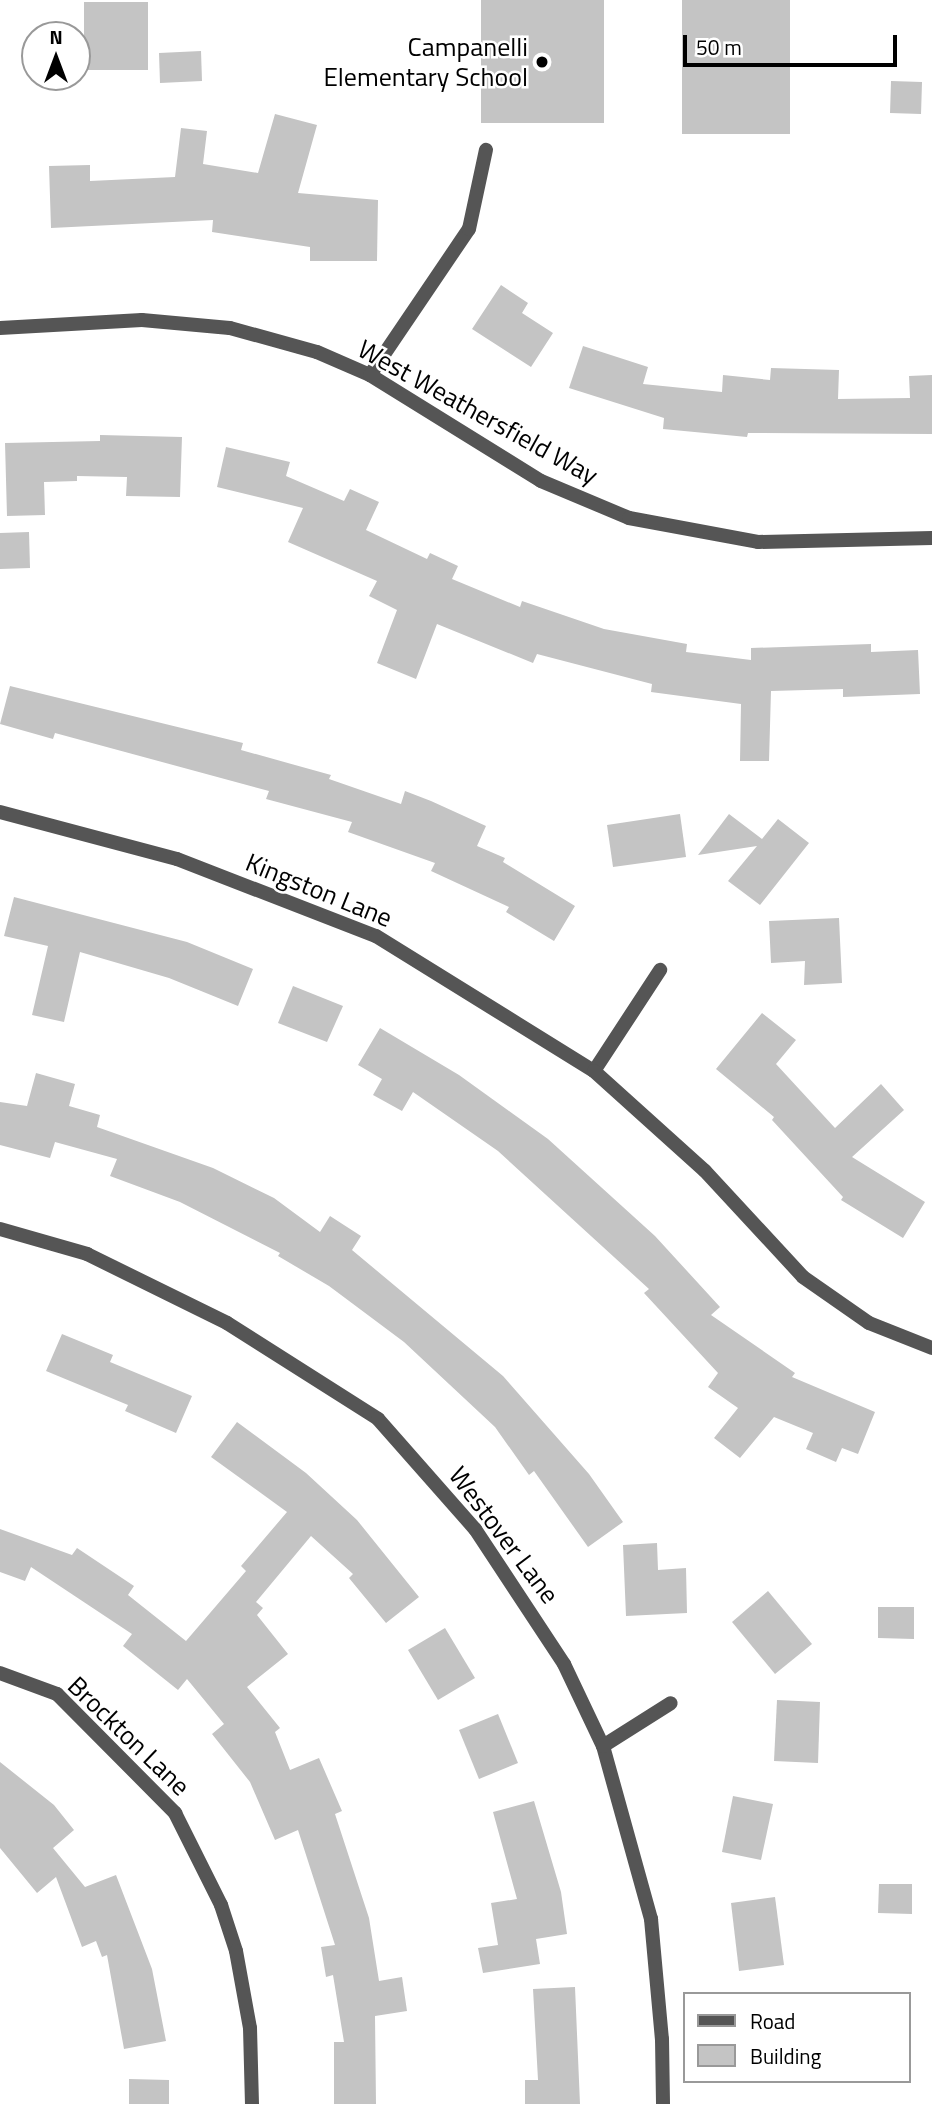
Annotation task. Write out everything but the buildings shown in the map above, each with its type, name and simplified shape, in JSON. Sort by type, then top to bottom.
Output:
[{"type":"street","points":[[370,375],[469,229],[486,150]]},
{"type":"street","name":"West Weathersfield Way","points":[[0,328],[186,322],[271,337],[370,375],[541,481],[629,518],[758,542],[932,538]]},
{"type":"street","name":"Kingston Lane","points":[[0,812],[177,859],[376,936],[594,1071],[705,1171],[803,1277],[869,1323],[932,1348]]},
{"type":"street","points":[[594,1071],[660,970]]},
{"type":"street","name":"Westover Lane","points":[[0,1229],[129,1271],[228,1323],[378,1419],[475,1529],[526,1600],[564,1664],[603,1746],[650,1919],[662,2039],[663,2104]]},
{"type":"street","name":"Brockton Lane","points":[[0,1673],[57,1694],[176,1813],[222,1905],[236,1951],[250,2028],[252,2104]]},
{"type":"street","points":[[603,1746],[671,1703]]},
{"type":"place","name":"Campanelli Elementary School","points":[[542,62]]}]
